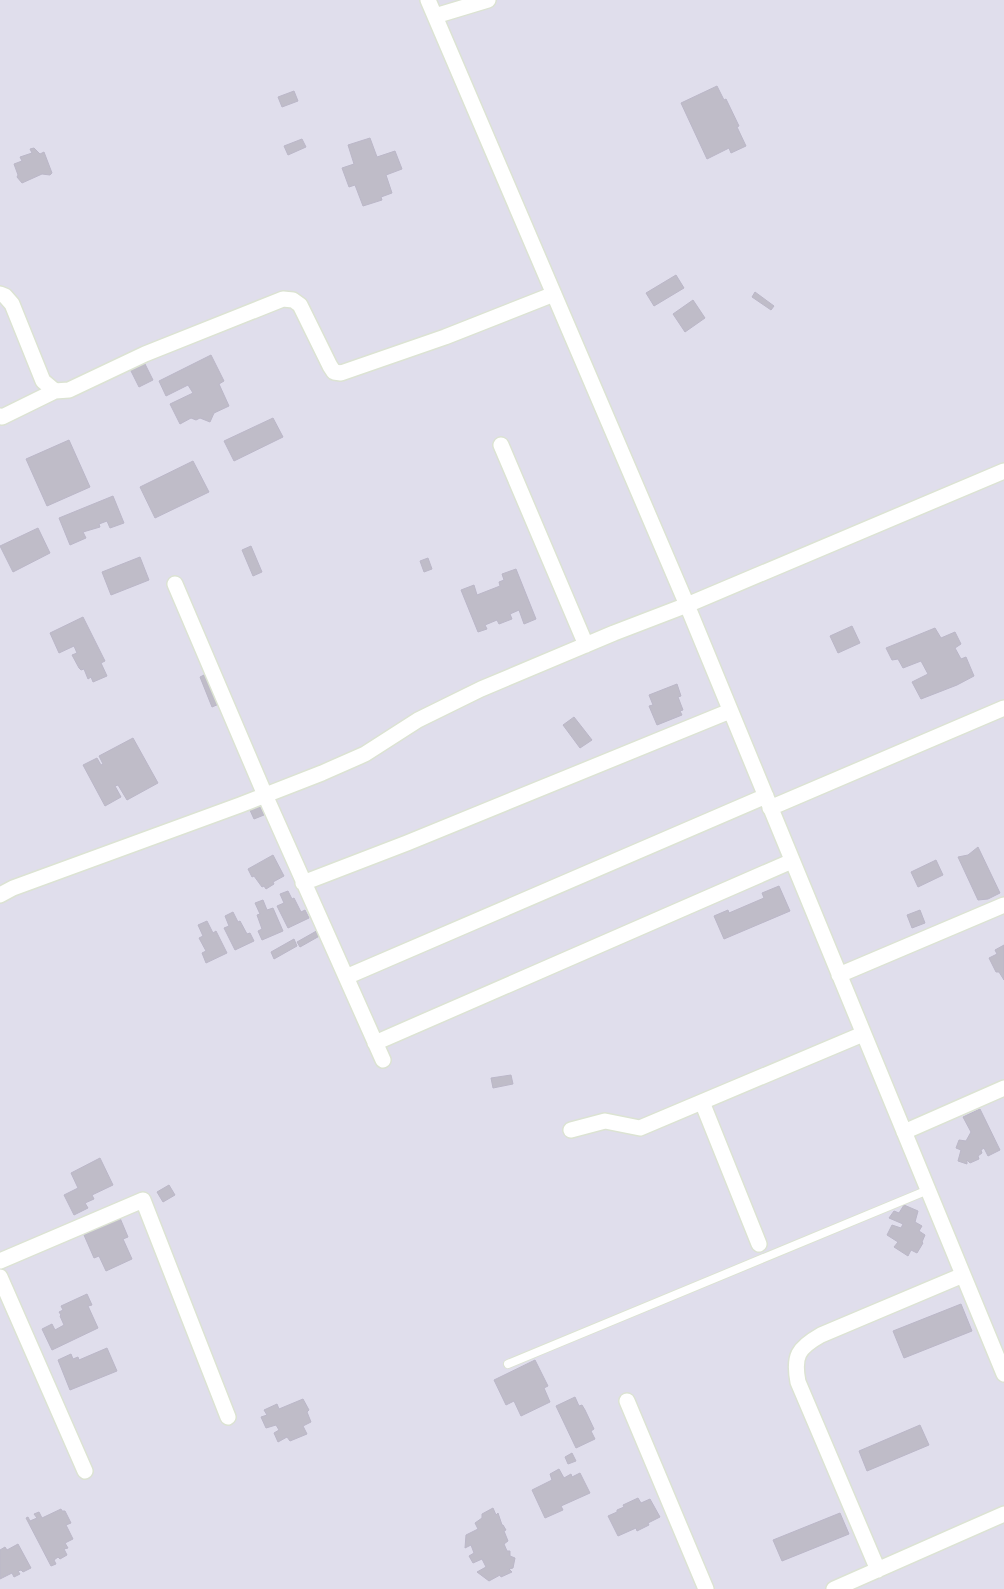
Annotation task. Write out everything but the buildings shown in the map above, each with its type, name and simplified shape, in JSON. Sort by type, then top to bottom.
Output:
[{"type":"street","points":[[428,0],[686,605],[1004,1374]]},
{"type":"street","points":[[435,16],[488,0]]},
{"type":"street","points":[[0,294],[5,296],[12,304],[43,381],[55,391]]},
{"type":"street","points":[[0,416],[55,391],[69,390],[145,354],[283,300],[293,300],[300,305],[330,366],[334,372],[341,373],[445,337],[554,294]]},
{"type":"street","points":[[501,445],[586,645]]},
{"type":"street","points":[[0,895],[51,874],[322,773],[365,754],[418,720],[451,703],[1004,471]]},
{"type":"street","points":[[175,584],[303,883],[384,1060]]},
{"type":"street","points":[[346,978],[768,802],[1004,708]]},
{"type":"street","points":[[303,883],[407,843],[730,711]]},
{"type":"street","points":[[375,1043],[792,861]]},
{"type":"street","points":[[839,975],[1004,904]]},
{"type":"street","points":[[571,1130],[605,1122],[640,1128],[863,1034]]},
{"type":"street","points":[[904,1132],[1004,1088]]},
{"type":"street","points":[[702,1102],[759,1244]]},
{"type":"street","points":[[0,1261],[143,1200],[228,1417]]},
{"type":"street","points":[[878,1570],[798,1382],[795,1366],[798,1353],[806,1344],[821,1335],[963,1275]]},
{"type":"street","points":[[0,1277],[85,1471]]},
{"type":"street","points":[[627,1401],[706,1589]]},
{"type":"street","points":[[834,1589],[1004,1514]]},
{"type":"lane","points":[[508,1364],[928,1190]]}]
